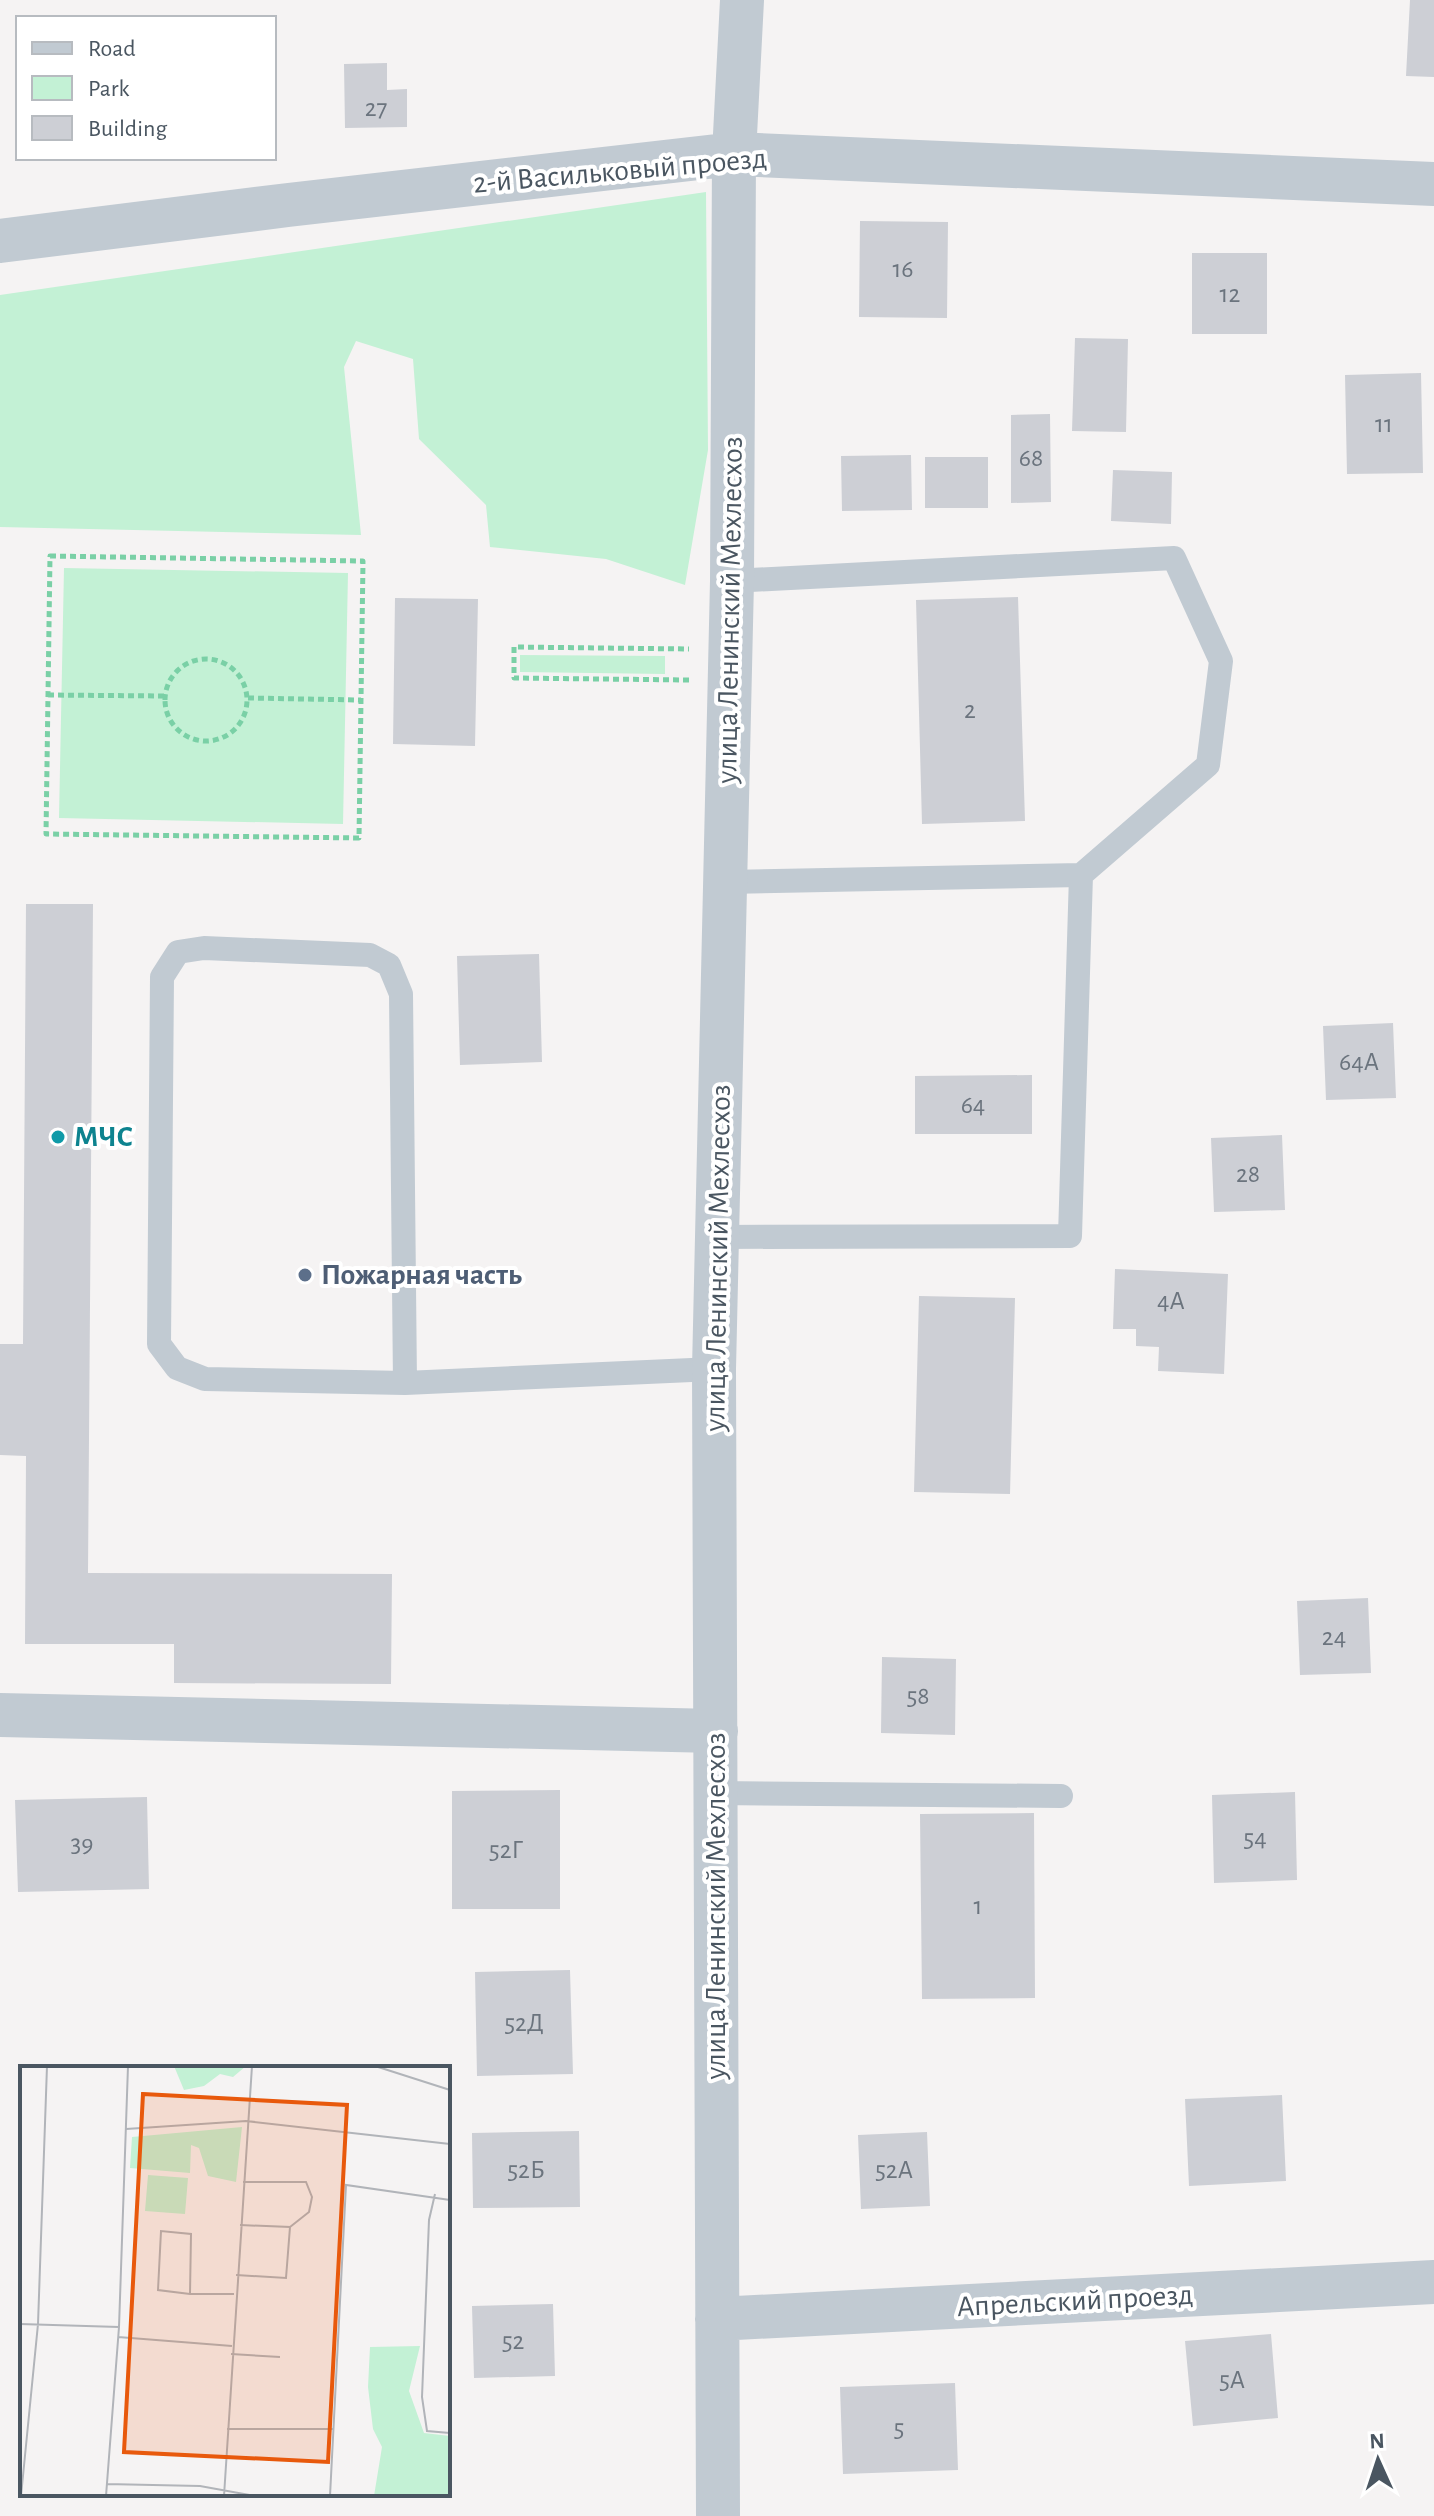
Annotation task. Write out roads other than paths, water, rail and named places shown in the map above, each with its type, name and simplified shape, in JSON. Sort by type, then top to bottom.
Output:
[{"type":"street","name":"улица Ленинский Мехлесхоз","points":[[718,2516],[714,1369],[732,581],[734,154],[742,0]]},
{"type":"street","name":"2-й Васильковый проезд","points":[[0,241],[734,154],[1434,184]]},
{"type":"street","points":[[0,1715],[716,1731]]},
{"type":"street","name":"Апрельский проезд","points":[[717,2319],[1434,2282]]},
{"type":"lane","points":[[727,882],[1081,875],[1208,765],[1221,661],[1174,558],[732,581]]},
{"type":"lane","points":[[718,1237],[1070,1236],[1081,875]]},
{"type":"lane","points":[[405,1383],[401,994],[389,965],[370,955],[204,948],[178,952],[162,977],[159,1344],[177,1368],[205,1379],[405,1383],[714,1369]]},
{"type":"lane","points":[[716,1793],[1061,1796]]},
{"type":"place","name":"МЧС","points":[[58,1137]]},
{"type":"place","name":"Пожарная часть","points":[[305,1275]]}]
